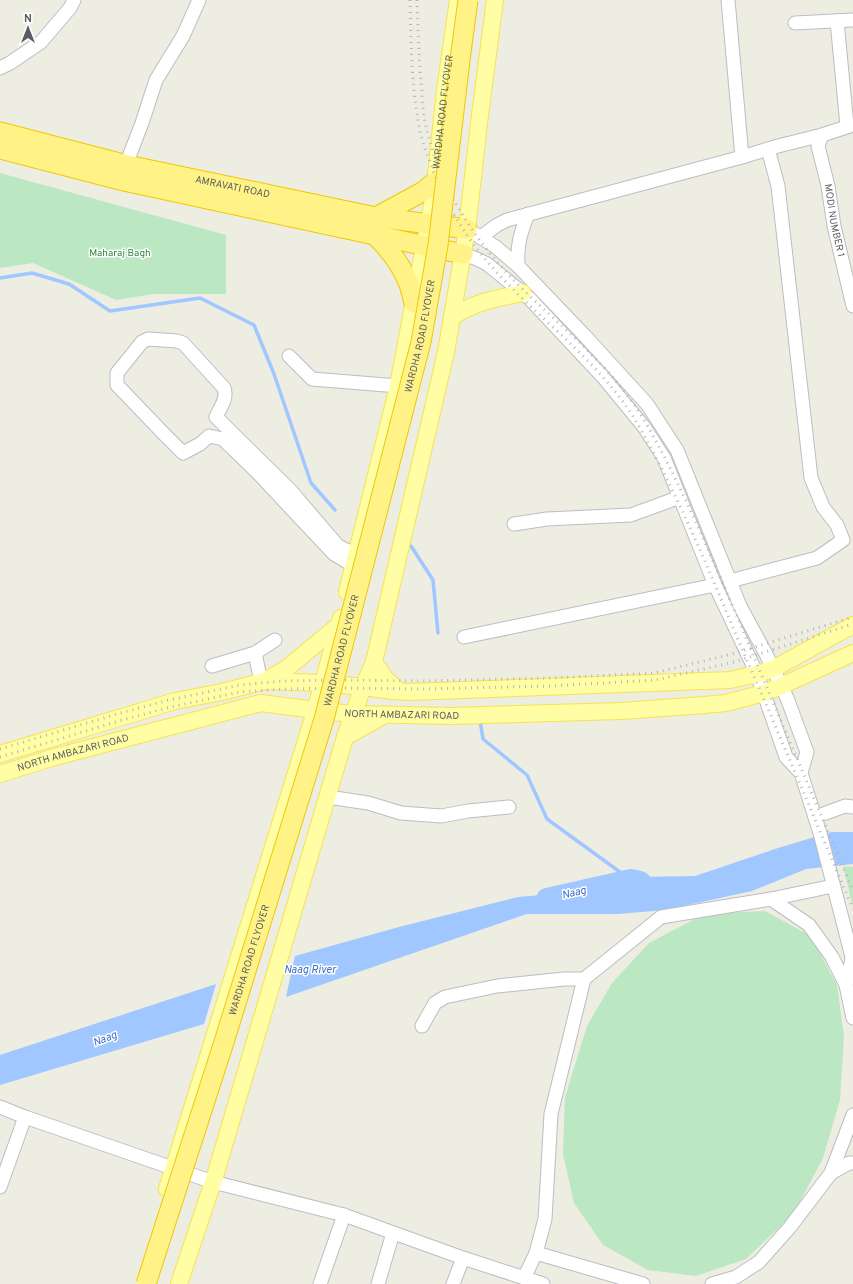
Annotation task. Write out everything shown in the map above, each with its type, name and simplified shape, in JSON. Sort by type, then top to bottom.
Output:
[{"type":"highway","name":"WARDHA ROAD FLYOVER","points":[[146,1284],[224,1042],[324,719],[421,342],[438,245],[468,0]]},
{"type":"highway","name":"WARDHA ROAD FLYOVER","points":[[159,1284],[215,1115],[329,746],[428,364],[446,279],[464,99],[478,0]]},
{"type":"highway","name":"AMRAVATI ROAD","points":[[0,132],[126,173]]},
{"type":"highway","name":"AMRAVATI ROAD","points":[[0,149],[126,173],[375,225],[424,244],[469,240]]},
{"type":"highway","points":[[414,303],[409,283],[375,225],[435,182]]},
{"type":"highway","name":"AMRAVATI ROAD","points":[[375,225],[428,224],[469,240]]},
{"type":"main road","name":"WARDHA ROAD FLYOVER","points":[[137,1284],[315,710],[355,561],[398,386],[414,303],[435,182],[445,90],[458,0]]},
{"type":"main road","points":[[179,1284],[213,1182],[345,737],[363,686],[374,662],[444,360],[469,240],[480,115],[495,0]]},
{"type":"main road","points":[[452,317],[464,309],[479,303],[523,293]]},
{"type":"main road","points":[[263,681],[286,669],[339,625]]},
{"type":"main road","name":"NORTH AMBAZARI ROAD","points":[[5,752],[176,701],[222,692],[263,681],[363,686],[399,691],[730,680],[773,669],[853,625]]},
{"type":"main road","name":"NORTH AMBAZARI ROAD","points":[[0,774],[51,758],[261,703],[353,714],[451,716],[621,711],[726,703],[764,693],[853,653]]},
{"type":"main road","points":[[374,662],[385,678],[399,691]]},
{"type":"main road","points":[[345,737],[387,714]]},
{"type":"main road","points":[[5,752],[18,769]]},
{"type":"street","points":[[0,68],[41,42],[70,8],[74,0]]},
{"type":"street","points":[[126,173],[130,154],[156,80],[183,36],[199,0]]},
{"type":"street","points":[[728,0],[742,157]]},
{"type":"street","points":[[795,23],[853,20]]},
{"type":"street","points":[[469,240],[507,220],[822,135],[850,125],[837,21]]},
{"type":"street","name":"MODI NUMBER 1","points":[[822,135],[818,146],[828,186],[834,226],[853,306]]},
{"type":"street","points":[[730,581],[818,558],[843,540],[837,525],[823,507],[811,478],[778,186],[768,149]]},
{"type":"street","points":[[518,266],[518,241],[528,214]]},
{"type":"street","points":[[469,240],[496,247],[518,266],[647,404],[677,450],[740,606],[787,698],[807,752],[801,773]]},
{"type":"street","points":[[469,240],[478,259],[487,264],[529,298],[602,377],[644,427],[664,458],[715,585],[764,693],[786,757],[801,773],[820,832],[853,960],[846,985]]},
{"type":"street","points":[[148,339],[177,341],[183,343],[224,388],[226,393],[225,398],[209,436],[200,444],[183,453],[117,385],[117,373],[142,342],[148,339]]},
{"type":"street","points":[[289,356],[312,379],[398,386]]},
{"type":"street","points":[[216,417],[291,492],[338,546],[355,561]]},
{"type":"street","points":[[209,436],[223,439],[256,470],[334,554],[355,561]]},
{"type":"street","points":[[514,524],[548,519],[631,515],[680,497]]},
{"type":"street","points":[[464,637],[715,585]]},
{"type":"street","points":[[212,666],[255,653],[275,640]]},
{"type":"street","points":[[255,653],[263,681]]},
{"type":"street","points":[[328,797],[368,803],[401,813],[441,816],[468,811],[509,807]]},
{"type":"street","points":[[815,817],[845,806],[853,807]]},
{"type":"street","points":[[516,1279],[536,1253],[545,1219],[551,1114],[584,978],[661,917],[771,900],[832,881]]},
{"type":"street","points":[[771,900],[809,925],[832,957],[846,985],[853,1018]]},
{"type":"street","points":[[422,1026],[435,1003],[444,997],[497,986],[564,978],[584,978]]},
{"type":"street","points":[[0,1107],[213,1182],[344,1215],[516,1279],[543,1284]]},
{"type":"street","points":[[712,1284],[736,1277],[759,1262],[790,1227],[830,1172],[853,1115]]},
{"type":"street","points":[[0,1187],[26,1117]]},
{"type":"street","points":[[830,1172],[853,1163]]},
{"type":"street","points":[[320,1284],[344,1215]]},
{"type":"street","points":[[378,1284],[394,1233]]},
{"type":"street","points":[[536,1253],[643,1284]]},
{"type":"street","points":[[453,1284],[463,1258]]},
{"type":"green space","name":"Maharaj Bagh","points":[[0,173],[226,235],[226,294],[153,294],[116,300],[33,263],[0,268]]},
{"type":"green space","points":[[843,866],[853,867],[853,907]]},
{"type":"green space","points":[[765,911],[811,936],[837,985],[844,1036],[840,1100],[823,1158],[794,1213],[746,1259],[696,1276],[648,1270],[603,1245],[574,1203],[563,1154],[565,1097],[587,1026],[612,983],[649,943],[704,914]]},
{"type":"water","name":"Naag River","points":[[831,832],[853,832],[853,864],[806,869],[752,891],[665,910],[618,914],[527,914],[286,997],[295,956],[399,927],[518,897],[586,891],[636,877],[695,876]]},
{"type":"water","points":[[216,984],[204,1024],[0,1085],[0,1055]]},
{"type":"waterway","points":[[0,278],[32,273],[69,284],[110,311],[200,298],[254,325],[274,374],[311,483],[335,510]]},
{"type":"waterway","points":[[411,546],[433,580],[438,633]]},
{"type":"waterway","points":[[480,720],[483,739],[527,775],[547,819],[631,880]]},
{"type":"waterway","name":"Naag","points":[[547,899],[631,880],[640,882]]},
{"type":"railway","points":[[410,0],[412,71],[415,100],[423,143],[437,181],[457,220],[481,254],[510,287],[589,362],[617,394],[641,430],[681,508],[705,561],[853,909]]},
{"type":"railway","points":[[417,0],[419,57],[424,117],[431,144],[451,195],[464,218],[497,261],[515,282],[581,344],[610,374],[636,407],[647,425],[674,476],[710,554],[853,891]]},
{"type":"railway","points":[[0,749],[165,701],[239,685],[283,681],[423,681],[549,678],[654,673],[732,654],[853,617]]},
{"type":"railway","points":[[0,757],[119,721],[167,708],[240,692],[284,689],[423,689],[550,686],[655,680],[734,662],[853,624]]}]
